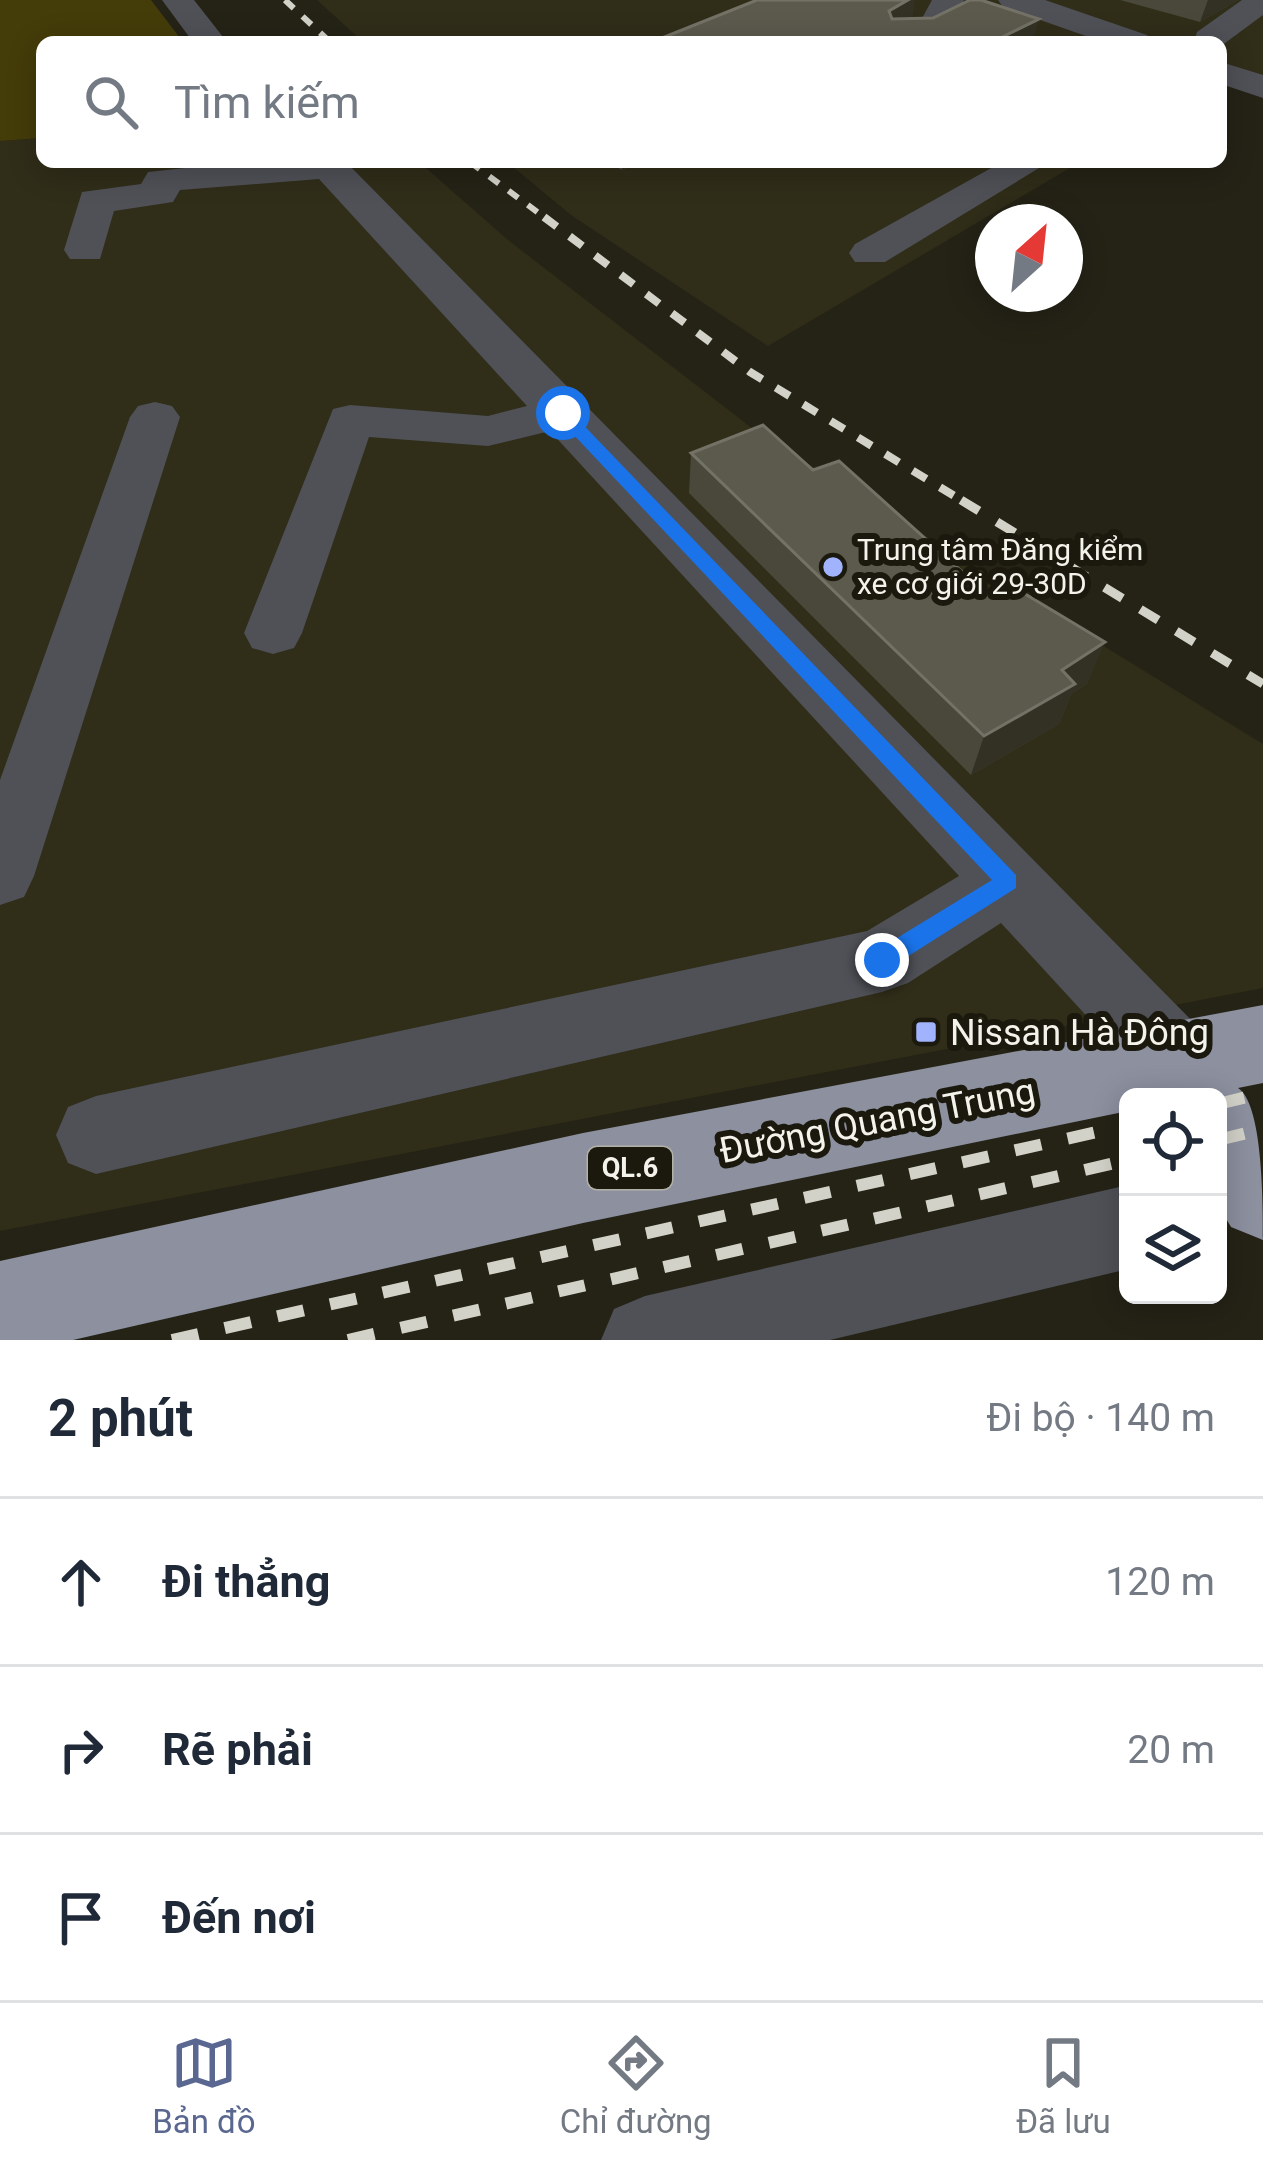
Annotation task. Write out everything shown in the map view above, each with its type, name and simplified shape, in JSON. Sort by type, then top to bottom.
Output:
[{"type":"highway","name":"Đường Quang Trung","points":[[1207,1088],[1263,1044]]},
{"type":"highway","name":"Đường Quang Trung","points":[[0,1309],[583,1178],[1119,1105]]},
{"type":"highway","points":[[1227,1139],[1263,1197]]},
{"type":"street","points":[[178,0],[205,36]]},
{"type":"street","points":[[917,36],[933,28],[949,0]]},
{"type":"street","points":[[1014,0],[1118,36]]},
{"type":"street","points":[[1213,36],[1263,1]]},
{"type":"street","points":[[1227,46],[1263,57]]},
{"type":"street","points":[[1227,74],[1263,87]]},
{"type":"street","points":[[86,250],[96,201],[160,194],[162,180],[293,168]]},
{"type":"street","points":[[329,168],[1008,881],[1194,1088]]},
{"type":"street","points":[[870,253],[1019,168]]},
{"type":"street","points":[[273,633],[350,420],[488,431],[563,413]]},
{"type":"street","points":[[0,876],[155,417]]},
{"type":"street","points":[[96,1135],[882,960],[1008,881]]},
{"type":"street","points":[[1227,1206],[1263,1197]]},
{"type":"street","points":[[645,1340],[1119,1229]]},
{"type":"shaded area","points":[[0,0],[151,0],[178,36],[36,36],[36,138],[0,141]]},
{"type":"shaded area","points":[[317,0],[1263,0],[1263,79],[1227,78],[1227,36],[356,36]]},
{"type":"shaded area","points":[[36,138],[36,168],[426,168],[508,240],[761,435],[1263,744],[1263,988],[0,1231],[0,141]]},
{"type":"shaded area","points":[[514,168],[1070,168],[1009,204],[975,204],[975,224],[768,346],[571,215]]},
{"type":"building","points":[[757,0],[908,0],[889,11],[892,19],[933,18],[970,0],[981,0],[1039,19],[1004,36],[667,36]]},
{"type":"building","points":[[763,425],[813,470],[839,461],[987,594],[1007,583],[1105,642],[1062,670],[1075,684],[984,736],[691,453]]},
{"type":"railway","points":[[285,0],[324,36]]},
{"type":"railway","points":[[478,168],[547,219]]},
{"type":"railway","points":[[547,219],[750,372],[966,503]]},
{"type":"railway","points":[[961,500],[1263,684]]},
{"type":"railway","points":[[1227,1102],[1263,1093]]},
{"type":"railway","points":[[172,1340],[1119,1127]]},
{"type":"railway","points":[[1227,1138],[1263,1129]]},
{"type":"railway","points":[[348,1340],[1119,1162]]},
{"type":"place","name":"Trung tâm Đăng kiểm xe cơ giới 29-30D","points":[[833,567]]},
{"type":"place","name":"Nissan Hà Đông","points":[[926,1032]]},
{"type":"route","points":[[563,413],[1008,881],[882,960]]}]
